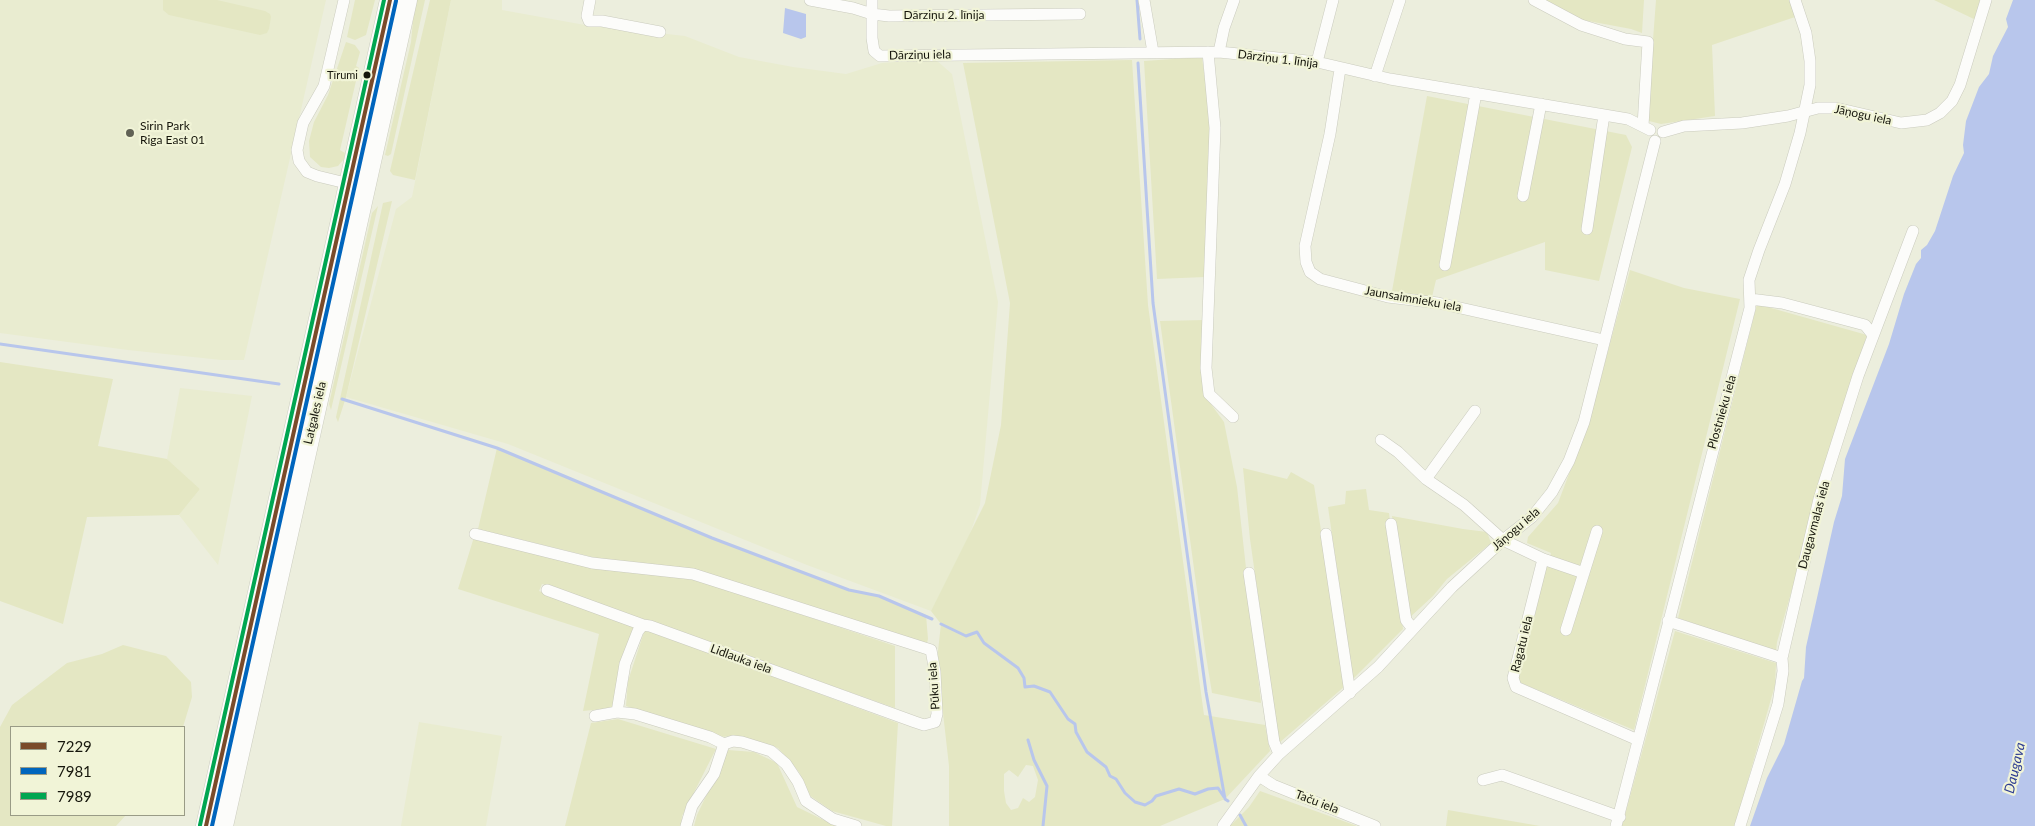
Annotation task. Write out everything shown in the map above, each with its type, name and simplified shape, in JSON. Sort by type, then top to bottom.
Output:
[{"type":"highway","name":"Latgales iela","points":[[223,826],[358,185],[390,0]]},
{"type":"highway","name":"Latgales iela","points":[[206,826],[358,185],[407,0]]},
{"type":"street","points":[[344,0],[324,86],[303,123],[298,150],[299,161],[307,172],[358,185]]},
{"type":"street","points":[[590,0],[588,21],[602,21],[660,32]]},
{"type":"street","name":"Dārziņu 2. līnija","points":[[810,0],[853,8],[872,14],[1080,14]]},
{"type":"street","name":"Dārziņu iela","points":[[872,0],[872,38],[874,52],[880,56],[958,54]]},
{"type":"street","points":[[1144,0],[1153,52]]},
{"type":"street","points":[[1233,417],[1209,394],[1206,368],[1215,128],[1214,52],[1234,0]]},
{"type":"street","points":[[1317,62],[1333,0]]},
{"type":"street","points":[[1375,76],[1400,0]]},
{"type":"street","points":[[1534,0],[1582,25],[1625,39],[1648,42],[1650,132]]},
{"type":"street","name":"Plostnieku iela","points":[[1618,821],[1750,308],[1749,280],[1758,250],[1784,184],[1810,85],[1810,61],[1806,33],[1795,0]]},
{"type":"street","name":"Jāņogu iela","points":[[1222,826],[1259,776],[1279,754],[1378,667],[1452,587],[1520,527],[1542,506],[1552,492],[1569,461],[1584,422],[1650,132],[1656,127],[1660,128],[1663,132],[1684,126],[1742,123],[1818,108],[1836,108],[1901,123],[1919,122],[1940,113],[1952,101],[1960,85],[1986,0]]},
{"type":"street","name":"Dārziņu 1. līnija","points":[[958,54],[1214,52],[1317,62],[1375,76],[1628,119],[1650,132]]},
{"type":"street","name":"Jaunsaimnieku iela","points":[[1340,69],[1330,134],[1305,246],[1306,262],[1310,272],[1320,279],[1388,297],[1438,303],[1604,340]]},
{"type":"street","points":[[1445,265],[1476,93]]},
{"type":"street","points":[[1523,196],[1541,104]]},
{"type":"street","points":[[1587,229],[1604,115]]},
{"type":"street","name":"Daugavmalas iela","points":[[1740,826],[1778,704],[1783,671],[1782,658],[1819,499],[1858,376],[1913,230]]},
{"type":"street","points":[[1750,298],[1782,303],[1865,324],[1873,335]]},
{"type":"street","points":[[1426,479],[1475,412]]},
{"type":"street","points":[[1381,440],[1398,452],[1426,479],[1464,505],[1503,540],[1543,559],[1584,573]]},
{"type":"street","points":[[1391,524],[1406,620],[1413,629]]},
{"type":"street","points":[[1566,630],[1597,531]]},
{"type":"street","name":"Pūku iela","points":[[474,534],[592,563],[693,574],[931,650],[937,714],[935,722]]},
{"type":"street","points":[[1326,534],[1350,693]]},
{"type":"street","name":"Ragatu iela","points":[[1543,559],[1513,678],[1516,686],[1638,740]]},
{"type":"street","points":[[1249,573],[1274,742],[1279,754]]},
{"type":"street","name":"Lidlauka iela","points":[[547,590],[915,722],[924,724],[935,722]]},
{"type":"street","points":[[1668,621],[1782,658]]},
{"type":"street","points":[[617,712],[625,664],[638,631],[643,625]]},
{"type":"street","points":[[594,716],[617,712],[635,714],[710,737],[724,744],[733,741],[742,742],[771,751],[786,764],[798,782],[806,801],[833,819],[856,826]]},
{"type":"street","points":[[686,826],[692,806],[714,774],[724,744]]},
{"type":"street","points":[[1482,780],[1502,775],[1618,821]]},
{"type":"street","name":"Taču iela","points":[[1259,776],[1273,785],[1375,826]]},
{"type":"shaded area","name":"Sirin Park Riga East 01","points":[[0,0],[326,0],[244,360],[221,360],[128,350],[0,333]]},
{"type":"shaded area","points":[[163,0],[217,0],[265,11],[271,17],[269,29],[267,33],[260,35],[169,15],[163,10]]},
{"type":"shaded area","points":[[355,0],[375,0],[366,35],[355,40],[347,37]]},
{"type":"shaded area","points":[[415,0],[425,0],[391,154],[388,156],[385,155],[411,42]]},
{"type":"shaded area","points":[[430,0],[451,0],[415,180],[393,175],[390,171]]},
{"type":"shaded area","points":[[451,0],[502,0],[502,10],[585,25],[685,36],[739,57],[793,67],[846,74],[882,63],[935,59],[952,74],[998,302],[980,505],[959,565],[931,611],[807,565],[508,444],[346,397],[396,209],[412,197]]},
{"type":"shaded area","points":[[1543,0],[1644,0],[1642,33],[1631,29],[1583,20]]},
{"type":"shaded area","points":[[1656,0],[1792,0],[1795,17],[1712,45],[1715,116],[1661,124],[1649,121],[1648,106]]},
{"type":"shaded area","points":[[1934,0],[1980,0],[1976,20]]},
{"type":"shaded area","points":[[346,42],[355,45],[360,52],[356,66],[359,68],[340,150],[345,153],[344,159],[338,166],[321,167],[310,157],[309,141],[314,122],[328,95]]},
{"type":"shaded area","points":[[1202,57],[1211,127],[1205,277],[1157,279],[1144,61]]},
{"type":"shaded area","points":[[1132,60],[1148,305],[1204,715],[1265,725],[1270,751],[1225,799],[1160,826],[949,826],[949,766],[937,660],[941,624],[931,611],[985,503],[1001,425],[1010,303],[963,63]],"holes":[[[1026,765],[1033,766],[1038,780],[1035,797],[1029,802],[1023,798],[1018,808],[1011,810],[1006,803],[1004,774],[1009,770],[1018,777]]]},
{"type":"shaded area","points":[[1427,96],[1626,135],[1632,147],[1599,281],[1545,270],[1545,242],[1436,280],[1432,297],[1392,291]]},
{"type":"shaded area","points":[[392,201],[346,397],[338,422],[336,417],[383,203]]},
{"type":"shaded area","points":[[378,206],[331,410],[329,404],[372,213]]},
{"type":"shaded area","points":[[1630,270],[1684,288],[1740,299],[1634,730],[1521,683],[1514,675],[1551,553],[1527,543],[1528,537],[1558,503],[1589,421]]},
{"type":"shaded area","points":[[1757,304],[1867,335],[1820,481],[1809,530],[1777,642],[1776,652],[1678,618]]},
{"type":"shaded area","points":[[1205,320],[1205,396],[1224,422],[1237,487],[1261,703],[1212,693],[1206,656],[1160,321]]},
{"type":"shaded area","points":[[0,362],[113,379],[98,446],[167,459],[200,489],[179,515],[87,517],[63,624],[0,601]]},
{"type":"shaded area","points":[[180,388],[252,396],[218,565],[179,515],[200,489],[167,459]]},
{"type":"shaded area","points":[[497,448],[712,538],[849,590],[879,596],[926,615],[928,639],[926,646],[790,599],[682,569],[617,563],[478,529]]},
{"type":"shaded area","points":[[1243,468],[1287,479],[1291,472],[1314,485],[1345,686],[1279,743],[1250,539]]},
{"type":"shaded area","points":[[1366,489],[1369,510],[1389,513],[1403,629],[1353,679],[1328,507],[1345,504],[1346,491]]},
{"type":"shaded area","points":[[1392,516],[1487,532],[1491,543],[1447,579],[1433,596],[1408,619]]},
{"type":"shaded area","points":[[474,537],[584,566],[624,572],[665,574],[699,580],[895,646],[895,708],[542,584],[539,591],[635,627],[612,708],[583,711],[599,634],[458,589]]},
{"type":"shaded area","points":[[645,629],[898,723],[892,826],[832,811],[809,795],[799,772],[778,748],[738,736],[717,737],[626,706],[628,681]]},
{"type":"shaded area","points":[[1675,631],[1776,663],[1775,685],[1735,826],[1622,826]]},
{"type":"shaded area","points":[[123,645],[166,656],[191,682],[192,697],[183,726],[10,726],[10,816],[125,816],[116,826],[0,826],[0,727],[12,705],[67,663],[102,654]]},
{"type":"shaded area","points":[[618,719],[716,749],[682,816],[681,826],[565,826],[591,723]]},
{"type":"shaded area","points":[[419,722],[502,736],[486,826],[401,826]]},
{"type":"shaded area","points":[[728,750],[754,752],[777,763],[797,807],[836,826],[694,826],[697,815]]},
{"type":"shaded area","points":[[1260,791],[1357,826],[1230,826],[1249,807]]},
{"type":"shaded area","points":[[1448,810],[1540,826],[1446,826]]},
{"type":"water","name":"Daugava","points":[[2013,0],[2035,0],[2035,826],[1750,826],[1767,778],[1784,744],[1804,678],[1806,647],[1834,522],[1842,496],[1845,459],[1889,344],[1904,294],[1916,264],[1921,258],[1921,250],[1927,245],[1935,231],[1953,176],[1964,153],[1966,121],[1979,87],[1989,74],[1993,56],[2008,27],[2006,19]]},
{"type":"water","points":[[785,8],[806,14],[806,37],[801,39],[783,33]]},
{"type":"waterway","points":[[1137,0],[1140,39]]},
{"type":"waterway","points":[[1138,63],[1153,303],[1206,692],[1225,799],[1228,801]]},
{"type":"waterway","points":[[0,344],[279,384]]},
{"type":"waterway","points":[[342,399],[497,448],[712,538],[849,590],[879,596],[932,619]]},
{"type":"waterway","points":[[941,624],[966,636],[977,632],[984,643],[1018,668],[1024,678],[1025,687],[1034,686],[1050,692],[1068,719],[1075,724],[1076,732],[1087,752],[1106,767],[1110,776],[1116,779],[1125,793],[1135,802],[1145,805],[1156,796],[1179,789],[1195,794],[1208,789],[1218,788],[1224,797]]},
{"type":"waterway","points":[[1028,740],[1034,760],[1047,786],[1043,826]]},
{"type":"waterway","points":[[1240,815],[1246,826]]},
{"type":"transit line","name":"7989","points":[[200,825],[384,0]]},
{"type":"transit line","name":"7229","points":[[206,826],[390,0]]},
{"type":"transit line","name":"7981","points":[[212,826],[396,1]]},
{"type":"place","name":"Tīrumi","points":[[367,75]]},
{"type":"place","name":"Sirin Park Riga East 01","points":[[130,133]]}]
